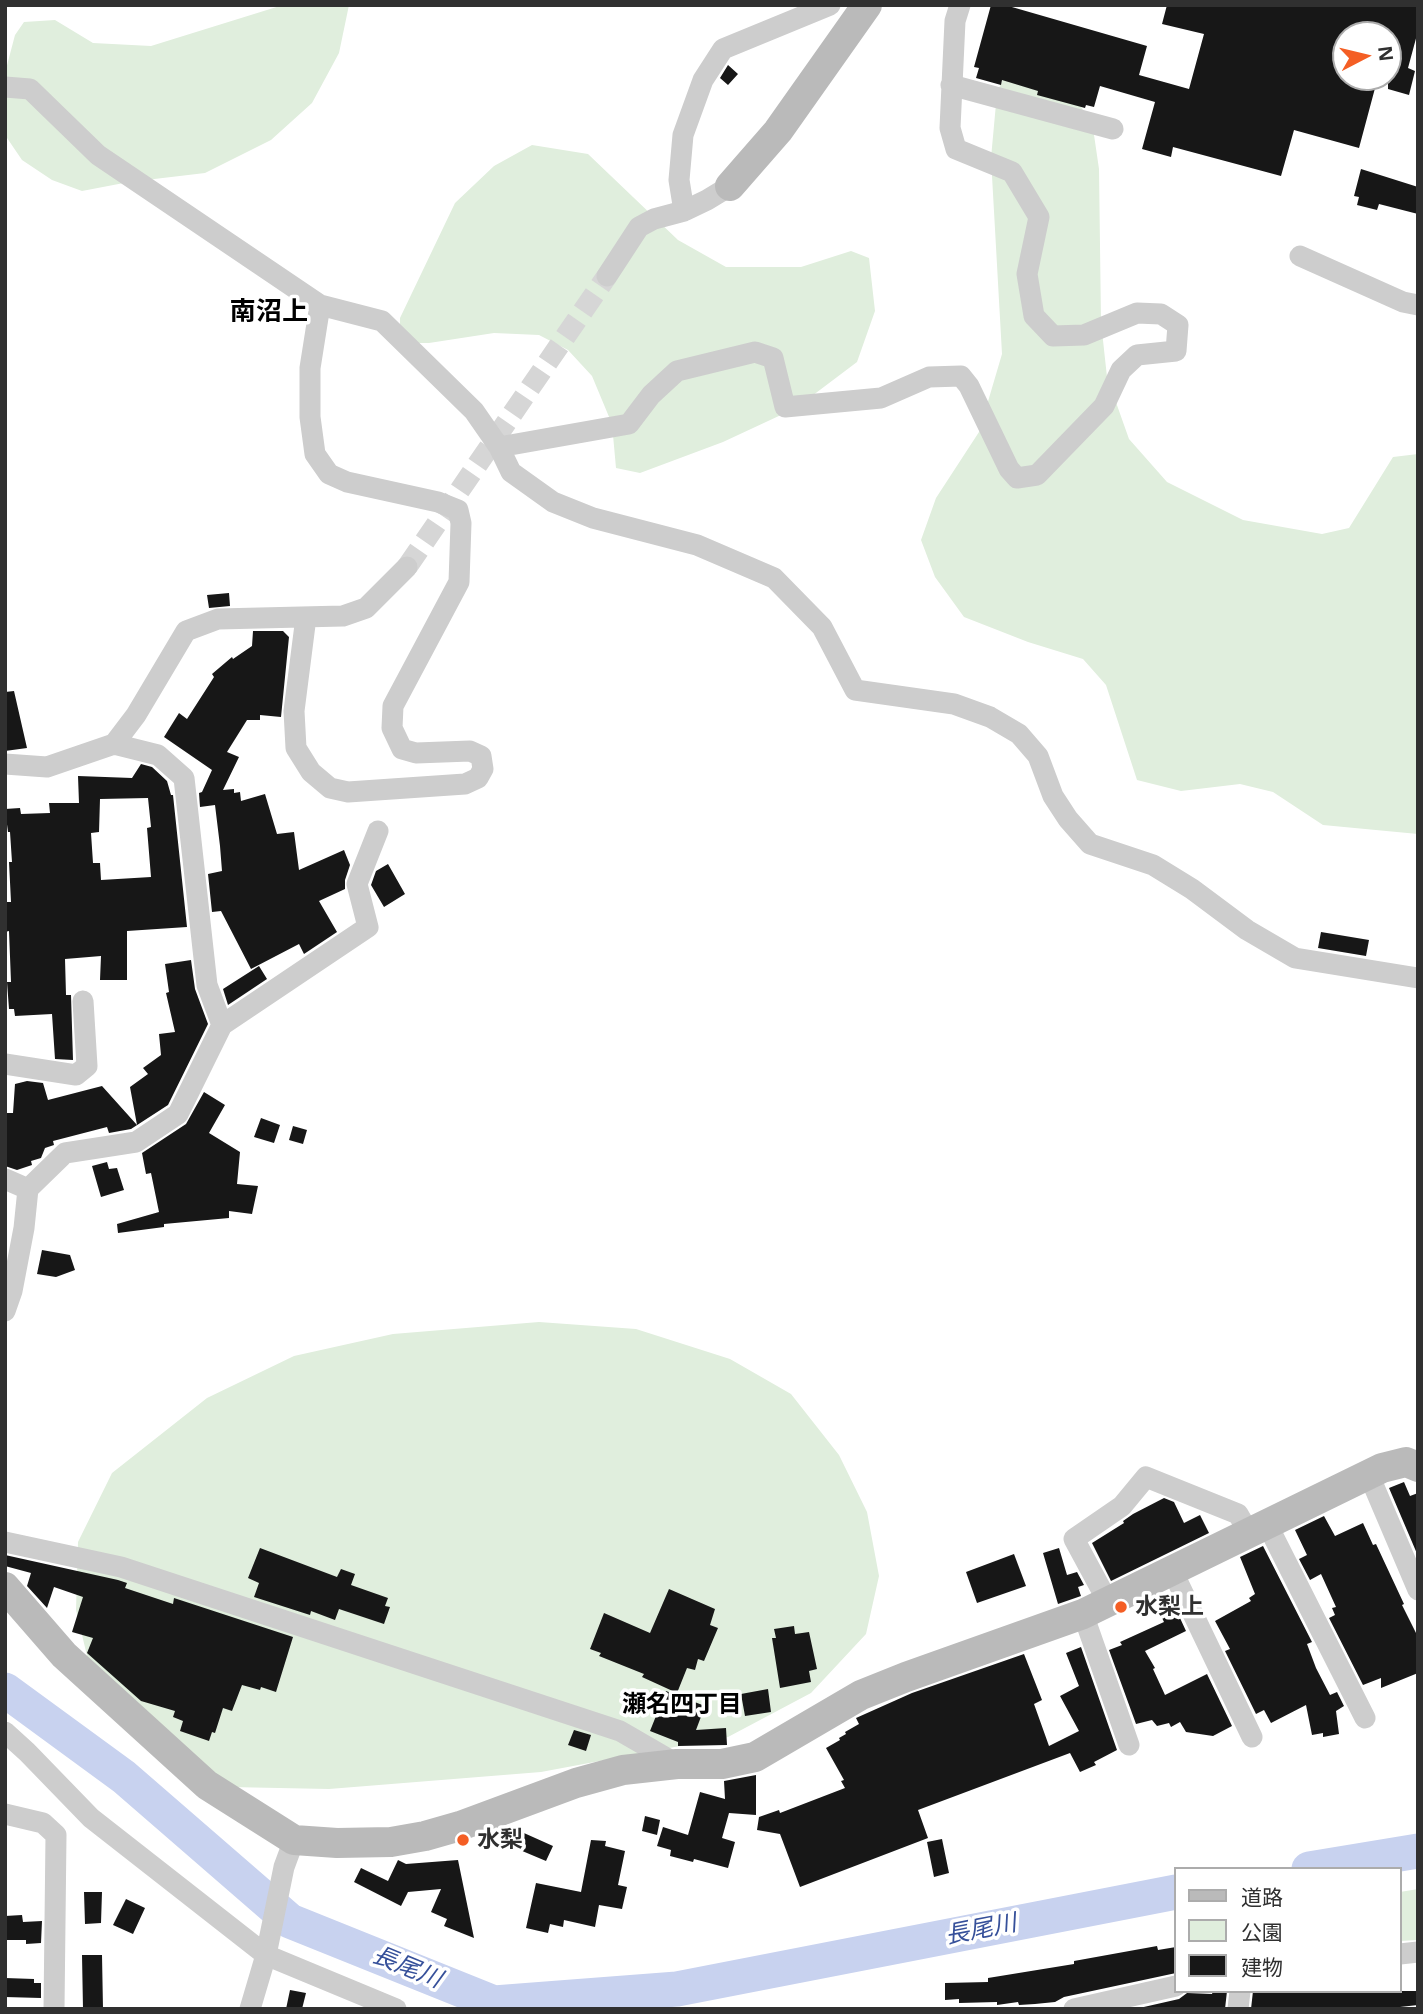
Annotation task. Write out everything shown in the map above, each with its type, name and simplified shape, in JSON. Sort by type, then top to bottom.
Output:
[{"type":"street","points":[[684,211],[679,180],[683,135],[703,80],[723,49],[830,5]]},
{"type":"street","points":[[607,276],[639,227],[654,219],[684,211],[730,186],[778,131],[867,5]]},
{"type":"street","points":[[499,447],[629,424],[651,395],[677,371],[755,352],[773,358],[785,407],[881,398],[929,377],[961,376],[969,386],[1009,469],[1017,478],[1037,475],[1104,406],[1121,370],[1138,355],[1176,351],[1178,326],[1161,314],[1137,313],[1084,335],[1053,336],[1034,316],[1027,274],[1039,217],[1012,172],[956,149],[950,128],[955,21],[960,5]]},
{"type":"street","points":[[951,85],[1113,130]]},
{"type":"street","points":[[5,87],[30,89],[99,155],[320,305],[382,321],[474,411],[499,447],[511,472],[553,502],[593,518],[697,545],[774,578],[822,627],[855,690],[954,704],[990,717],[1019,734],[1038,756],[1053,796],[1068,819],[1090,844],[1153,865],[1192,889],[1247,930],[1295,958],[1418,978]]},
{"type":"street","points":[[1300,256],[1403,302],[1418,305]]},
{"type":"street","points":[[306,617],[294,711],[296,748],[311,772],[330,788],[348,792],[465,784],[478,778],[483,769],[481,756],[470,751],[415,753],[402,749],[392,728],[393,706],[459,582],[461,523],[458,510],[438,502],[347,482],[329,474],[315,454],[310,417],[310,368],[320,305]]},
{"type":"street","points":[[5,764],[47,768],[114,744],[136,715],[186,631],[218,619],[344,616],[366,608],[407,567]]},
{"type":"street","points":[[114,744],[158,755],[184,778],[207,985],[222,1025]]},
{"type":"street","points":[[5,1311],[12,1292],[28,1189],[65,1153],[136,1142],[178,1114],[222,1025],[369,927],[357,884],[378,831]]},
{"type":"street","points":[[5,1064],[76,1075],[87,1066],[83,1001]]},
{"type":"street","points":[[5,1179],[28,1189]]},
{"type":"street","points":[[289,1853],[337,1843],[391,1842],[425,1836],[460,1826],[576,1783],[623,1770],[677,1764],[722,1764],[755,1757],[861,1695],[1096,1608],[1393,1464],[1406,1462],[1418,1467]]},
{"type":"street","points":[[1369,1475],[1418,1590]]},
{"type":"street","points":[[1129,1745],[1096,1608],[1074,1539],[1122,1506],[1146,1477],[1238,1514],[1258,1529],[1365,1718]]},
{"type":"street","points":[[5,1542],[121,1567],[620,1731],[677,1764]]},
{"type":"street","points":[[1172,1570],[1252,1737]]},
{"type":"street","points":[[5,1587],[64,1655]]},
{"type":"street","points":[[5,1611],[64,1655],[207,1785],[289,1853]]},
{"type":"street","points":[[5,1732],[91,1818],[267,1947],[396,2009]]},
{"type":"street","points":[[5,1814],[43,1823],[56,1835],[54,2009]]},
{"type":"street","points":[[250,2009],[289,1853]]},
{"type":"street","points":[[1074,2009],[1154,2000],[1174,1987]]},
{"type":"green space","points":[[283,5],[349,5],[339,53],[312,103],[271,140],[205,173],[82,191],[52,180],[22,160],[5,135],[5,73],[15,35],[24,22],[55,20],[93,43],[151,46]]},
{"type":"green space","points":[[1009,64],[1070,87],[1093,128],[1099,169],[1101,322],[1107,377],[1129,439],[1167,482],[1243,520],[1322,534],[1349,528],[1393,457],[1418,454],[1418,834],[1323,825],[1273,792],[1240,784],[1181,791],[1137,780],[1106,685],[1083,659],[1028,642],[964,617],[935,577],[921,540],[936,498],[979,432],[1002,354],[991,158],[997,93]]},
{"type":"green space","points":[[532,145],[588,154],[678,240],[726,267],[801,267],[851,251],[869,258],[875,311],[857,362],[796,408],[723,442],[640,473],[616,468],[612,424],[592,376],[568,350],[539,335],[494,333],[429,343],[400,343],[400,318],[455,203],[494,166]]},
{"type":"green space","points":[[539,1322],[636,1329],[730,1359],[791,1394],[839,1455],[867,1512],[879,1576],[866,1634],[811,1693],[728,1737],[541,1772],[329,1789],[229,1787],[89,1664],[76,1610],[78,1542],[112,1473],[207,1398],[294,1356],[393,1334]]},
{"type":"green space","points":[[1418,1889],[1418,1940],[1402,1941],[1402,1892]]},
{"type":"building","points":[[991,5],[1005,5],[1147,46],[1139,75],[1189,89],[1204,34],[1162,24],[1167,5],[1418,5],[1418,31],[1408,68],[1415,71],[1409,95],[1395,91],[1402,91],[1402,21],[1332,21],[1332,91],[1374,91],[1359,148],[1294,130],[1281,176],[1173,147],[1171,157],[1142,149],[1155,102],[1100,86],[1094,107],[1086,105],[1085,108],[1037,95],[1038,91],[1002,80],[1001,85],[976,78],[979,68],[974,67]]},
{"type":"building","points":[[728,65],[738,74],[728,85],[720,78]]},
{"type":"building","points":[[1361,169],[1418,187],[1418,214],[1379,204],[1377,210],[1357,205],[1359,197],[1354,196]]},
{"type":"building","points":[[229,593],[230,606],[209,608],[207,595]]},
{"type":"building","points":[[253,631],[283,631],[289,637],[281,717],[260,715],[260,720],[247,720],[227,752],[239,757],[223,790],[234,789],[234,793],[240,792],[241,801],[265,794],[277,834],[294,832],[299,870],[344,850],[350,865],[345,889],[319,901],[337,932],[304,954],[299,944],[251,969],[221,911],[212,912],[208,874],[222,871],[220,846],[215,805],[200,807],[199,793],[202,792],[212,770],[164,737],[179,713],[187,719],[214,677],[212,674],[232,657],[233,659],[252,646]]},
{"type":"building","points":[[14,691],[27,748],[5,751],[5,692]]},
{"type":"building","points":[[141,764],[152,767],[167,781],[173,795],[187,927],[127,931],[127,980],[100,980],[101,956],[65,959],[66,995],[71,995],[73,1060],[55,1059],[52,1014],[15,1016],[14,1009],[9,1009],[7,982],[11,982],[9,931],[5,932],[5,902],[11,902],[9,862],[12,862],[5,809],[20,808],[21,814],[50,813],[49,803],[79,803],[78,776],[132,778]],"holes":[[[148,798],[151,827],[147,828],[151,877],[101,880],[100,863],[93,863],[91,833],[99,832],[100,799]]]},
{"type":"building","points":[[388,864],[405,894],[384,907],[371,885],[376,871]]},
{"type":"building","points":[[1321,932],[1369,940],[1366,956],[1318,948]]},
{"type":"building","points":[[191,960],[195,989],[208,1024],[168,1105],[131,1129],[109,1133],[107,1127],[53,1141],[54,1145],[45,1148],[41,1158],[31,1161],[32,1165],[17,1170],[5,1166],[5,1113],[13,1113],[15,1084],[27,1081],[43,1083],[48,1100],[102,1086],[137,1125],[130,1087],[148,1074],[143,1068],[161,1055],[159,1034],[175,1032],[166,993],[169,992],[165,964]]},
{"type":"building","points":[[259,966],[267,979],[228,1005],[223,989]]},
{"type":"building","points":[[204,1092],[225,1105],[209,1133],[240,1152],[237,1184],[258,1186],[252,1214],[229,1211],[229,1218],[164,1224],[164,1227],[118,1233],[117,1224],[159,1212],[151,1173],[146,1174],[142,1153],[186,1124]]},
{"type":"building","points":[[261,1118],[280,1125],[274,1143],[254,1137]]},
{"type":"building","points":[[293,1126],[307,1130],[303,1144],[289,1140]]},
{"type":"building","points":[[107,1162],[109,1169],[117,1168],[124,1190],[101,1197],[92,1166]]},
{"type":"building","points":[[42,1250],[70,1255],[75,1270],[56,1277],[37,1274]]},
{"type":"building","points":[[1404,1482],[1410,1496],[1418,1493],[1418,1556],[1389,1488]]},
{"type":"building","points":[[1164,1498],[1174,1502],[1184,1523],[1200,1515],[1209,1533],[1111,1581],[1092,1543],[1124,1523],[1123,1521],[1133,1514]]},
{"type":"building","points":[[1324,1516],[1335,1536],[1363,1523],[1373,1545],[1376,1544],[1418,1637],[1418,1673],[1381,1688],[1381,1678],[1363,1685],[1329,1618],[1335,1615],[1332,1608],[1336,1607],[1321,1574],[1310,1580],[1299,1559],[1307,1555],[1295,1530]]},
{"type":"building","points":[[1263,1546],[1312,1642],[1307,1644],[1316,1668],[1330,1695],[1337,1692],[1344,1706],[1336,1711],[1339,1734],[1323,1737],[1323,1733],[1312,1735],[1306,1705],[1271,1723],[1264,1710],[1256,1714],[1225,1651],[1230,1649],[1215,1621],[1251,1601],[1249,1598],[1255,1594],[1240,1557]]},
{"type":"building","points":[[260,1548],[337,1577],[341,1569],[355,1574],[351,1585],[388,1598],[385,1606],[390,1607],[384,1624],[339,1609],[335,1620],[311,1611],[310,1615],[254,1597],[259,1583],[248,1578]]},
{"type":"building","points":[[1059,1548],[1067,1575],[1077,1572],[1084,1585],[1078,1587],[1081,1596],[1058,1604],[1043,1553]]},
{"type":"building","points":[[1014,1554],[1026,1586],[977,1603],[966,1572]]},
{"type":"building","points":[[5,1555],[118,1580],[127,1583],[125,1588],[173,1604],[174,1598],[293,1637],[276,1692],[242,1685],[232,1711],[223,1708],[215,1733],[212,1732],[209,1741],[180,1731],[183,1721],[173,1717],[175,1711],[141,1701],[87,1653],[93,1638],[72,1632],[83,1597],[54,1587],[47,1608],[27,1586],[31,1573],[5,1566]]},
{"type":"building","points":[[669,1589],[715,1609],[710,1625],[718,1628],[704,1661],[698,1659],[695,1670],[687,1668],[677,1693],[642,1677],[644,1674],[599,1656],[601,1653],[590,1649],[604,1613],[650,1633]]},
{"type":"building","points":[[1168,1592],[1186,1631],[1145,1651],[1165,1695],[1207,1674],[1232,1726],[1213,1736],[1186,1732],[1180,1722],[1171,1727],[1169,1723],[1157,1726],[1152,1720],[1136,1724],[1109,1650],[1122,1645],[1120,1642],[1164,1622],[1153,1599]]},
{"type":"building","points":[[794,1626],[795,1634],[809,1632],[817,1669],[809,1671],[811,1682],[780,1688],[772,1638],[776,1638],[774,1629]]},
{"type":"building","points":[[1081,1647],[1117,1750],[1094,1762],[1096,1765],[1080,1772],[1070,1753],[918,1810],[928,1838],[800,1887],[780,1834],[757,1830],[759,1817],[779,1810],[780,1813],[845,1788],[841,1781],[844,1780],[826,1748],[859,1724],[856,1718],[912,1693],[1024,1654],[1042,1700],[1034,1704],[1049,1746],[1079,1731],[1060,1696],[1079,1686],[1066,1653]]},
{"type":"building","points":[[768,1689],[771,1712],[745,1716],[741,1694]]},
{"type":"building","points":[[666,1691],[705,1706],[696,1730],[726,1728],[727,1745],[678,1746],[678,1742],[650,1731]]},
{"type":"building","points":[[574,1730],[591,1735],[586,1751],[568,1745]]},
{"type":"building","points":[[756,1775],[756,1815],[729,1813],[722,1838],[735,1842],[728,1868],[670,1856],[671,1850],[657,1846],[663,1827],[688,1835],[700,1792],[725,1799],[724,1781]]},
{"type":"building","points":[[645,1816],[660,1820],[657,1835],[642,1831]]},
{"type":"building","points":[[515,1829],[553,1846],[546,1861],[508,1845]]},
{"type":"building","points":[[942,1839],[949,1873],[934,1877],[927,1842]]},
{"type":"building","points":[[591,1840],[606,1841],[605,1846],[625,1851],[618,1885],[627,1887],[622,1909],[599,1905],[595,1927],[564,1920],[563,1927],[550,1924],[548,1933],[526,1928],[536,1883],[581,1892]]},
{"type":"building","points":[[398,1860],[406,1864],[458,1860],[474,1938],[444,1926],[447,1919],[431,1912],[441,1889],[408,1892],[401,1906],[354,1882],[361,1868],[388,1881]]},
{"type":"building","points":[[84,1892],[102,1892],[101,1923],[85,1924]]},
{"type":"building","points":[[126,1899],[145,1908],[133,1934],[113,1925]]},
{"type":"building","points":[[22,1915],[23,1922],[42,1921],[41,1943],[26,1944],[26,1940],[5,1940],[5,1916]]},
{"type":"building","points":[[1157,1946],[1158,1950],[1174,1947],[1174,1973],[1064,1997],[1055,2002],[997,2005],[997,2002],[959,2003],[959,1999],[945,2000],[945,1983],[988,1982],[988,1978],[1074,1964],[1074,1961]]},
{"type":"building","points":[[82,1955],[102,1955],[103,2009],[83,2009]]},
{"type":"building","points":[[5,1978],[34,1979],[34,1983],[41,1983],[41,1998],[5,1997]]},
{"type":"building","points":[[290,1990],[306,1993],[302,2009],[286,2009]]},
{"type":"building","points":[[1418,1991],[1418,2005],[1382,2009],[1251,2009],[1253,1993]]},
{"type":"building","points":[[1187,1993],[1227,1993],[1225,2009],[1135,2009],[1179,1999]]},
{"type":"waterway","name":"長尾川","points":[[5,1690],[124,1777],[290,1921],[494,2003],[677,1989],[1174,1892]]},
{"type":"waterway","name":"長尾川","points":[[1321,1867],[1418,1851]]},
{"type":"tunnel","points":[[407,567],[607,276]]},
{"type":"place","name":"水梨上","points":[[1121,1607]]},
{"type":"place","name":"水梨","points":[[463,1840]]},
{"type":"district","name":"南沼上","points":[[269,313]]},
{"type":"district","name":"瀬名四丁目","points":[[682,1705]]}]
